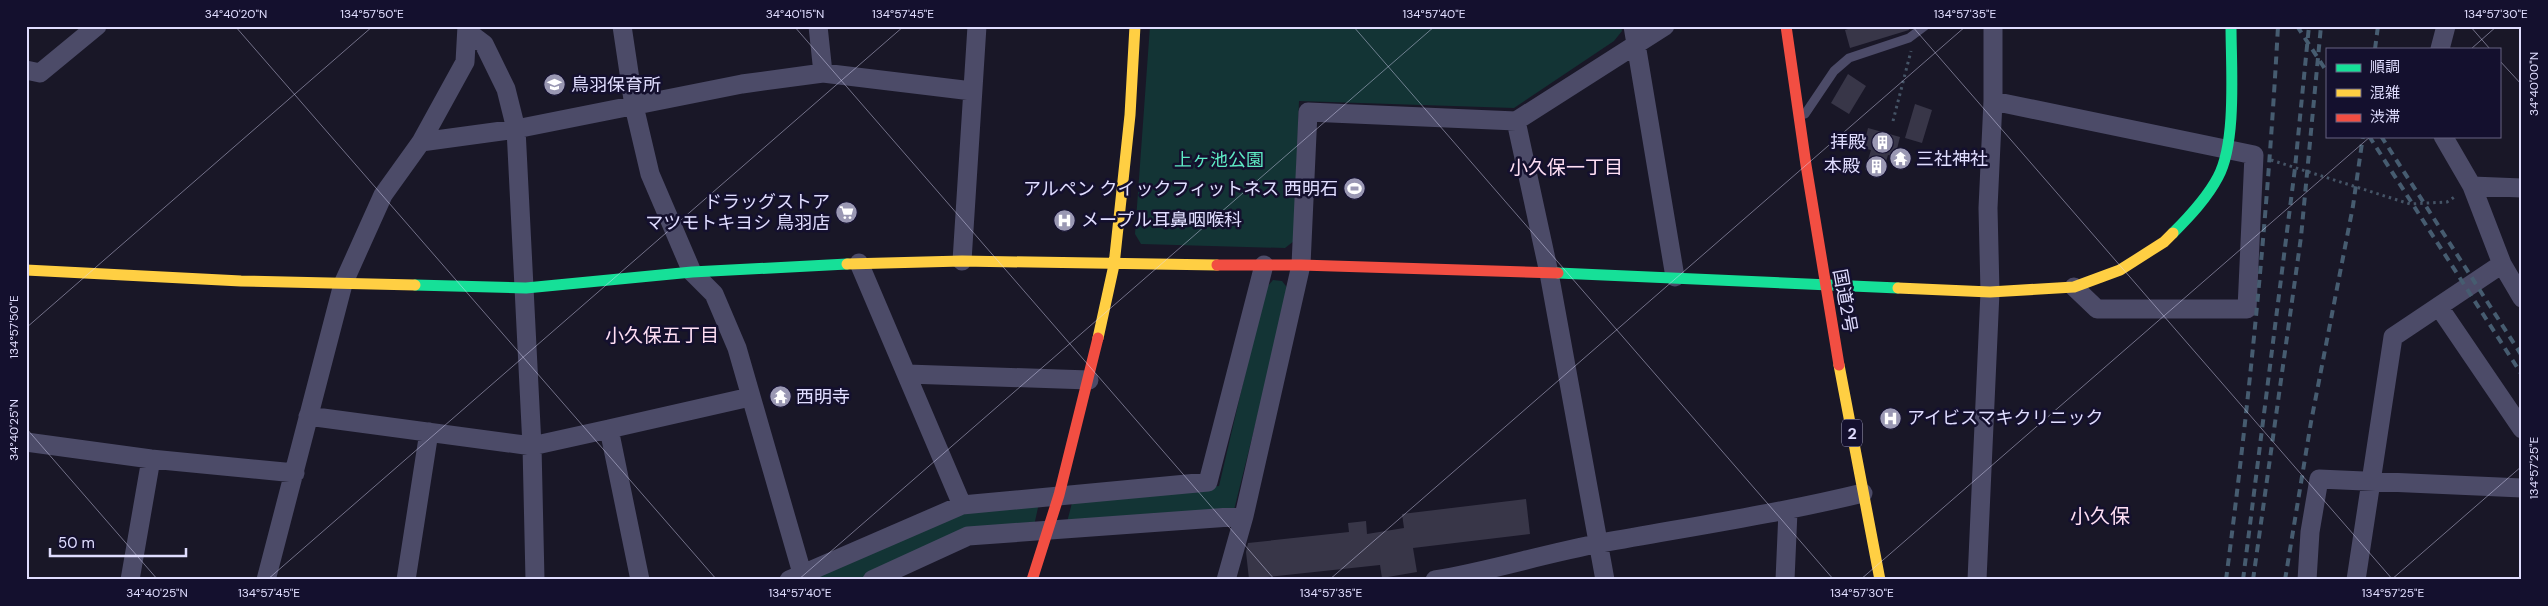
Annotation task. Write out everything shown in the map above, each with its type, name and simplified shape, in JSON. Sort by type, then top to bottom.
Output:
[{"type":"main road","points":[[1032,580],[1059,495],[1089,380],[1114,265],[1130,115],[1135,26]]},
{"type":"main road","name":"国道2号","points":[[1786,26],[1798,123],[1824,285],[1880,580]]},
{"type":"main road","points":[[26,270],[343,284],[526,288],[692,272],[859,263],[962,261],[1114,265],[1301,265],[1675,277],[1990,292],[2074,287],[2120,270],[2164,242],[2194,212],[2219,176],[2227,148],[2231,106],[2232,26]]},
{"type":"street","points":[[26,70],[40,73],[97,26]]},
{"type":"street","points":[[622,26],[634,106],[650,174],[692,272],[714,294],[737,348],[798,578],[962,505],[1208,482],[1264,265]]},
{"type":"street","points":[[818,26],[823,73]]},
{"type":"street","points":[[962,261],[977,26]]},
{"type":"street","points":[[1226,580],[1244,516],[1301,265],[1308,112],[1516,121],[1635,34],[1665,26]]},
{"type":"street","points":[[1977,580],[1990,292],[1988,208],[1993,101],[1993,26]]},
{"type":"street","points":[[2440,48],[2446,26]]},
{"type":"street","points":[[468,29],[484,44],[506,89],[516,129],[526,288],[535,580]]},
{"type":"street","points":[[266,580],[343,284],[383,195],[421,142],[465,62],[468,29]]},
{"type":"street","points":[[1635,34],[1675,277]]},
{"type":"street","points":[[421,142],[516,129],[742,84],[823,73],[972,91]]},
{"type":"street","points":[[1993,101],[2254,155],[2247,309],[2097,309],[2074,287]]},
{"type":"street","points":[[1516,121],[1549,273],[1600,543],[1605,580]]},
{"type":"street","points":[[2444,138],[2472,186],[2502,264],[2522,298]]},
{"type":"street","points":[[2472,186],[2522,188]]},
{"type":"street","points":[[859,263],[962,505]]},
{"type":"street","points":[[2356,580],[2393,337],[2502,264]]},
{"type":"street","points":[[2440,306],[2522,429]]},
{"type":"street","points":[[907,374],[1089,380]]},
{"type":"street","points":[[308,416],[532,446],[750,396]]},
{"type":"street","points":[[609,429],[640,580]]},
{"type":"street","points":[[406,580],[430,432]]},
{"type":"street","points":[[26,442],[152,458],[295,472]]},
{"type":"street","points":[[130,580],[152,458]]},
{"type":"street","points":[[2307,580],[2310,532],[2319,479],[2372,483],[2522,488]]},
{"type":"street","points":[[1435,580],[1478,576],[1600,543],[1788,511],[1863,493]]},
{"type":"street","points":[[1786,580],[1788,511]]},
{"type":"street","points":[[872,580],[968,536],[1244,516]]},
{"type":"lane","points":[[1798,123],[1834,71],[1849,58],[1909,38],[1925,26]]},
{"type":"path","points":[[1893,121],[1916,33]]},
{"type":"path","points":[[2254,155],[2410,204],[2447,202],[2472,186]]},
{"type":"green space","name":"上ヶ池公園","points":[[1150,26],[1621,26],[1622,31],[1614,41],[1514,108],[1299,101],[1294,241],[1285,248],[1141,244],[1135,234]]},
{"type":"green space","points":[[1273,280],[1282,281],[1289,290],[1234,510],[1067,522],[1073,499],[1219,486],[1265,289]]},
{"type":"green space","points":[[1039,503],[1034,526],[967,533],[860,580],[810,580],[960,511]]},
{"type":"building","points":[[1857,26],[1908,26],[1909,30],[1850,48],[1845,30]]},
{"type":"building","points":[[1848,74],[1866,86],[1849,114],[1831,103]]},
{"type":"building","points":[[1915,104],[1932,110],[1922,143],[1905,138]]},
{"type":"building","name":"拝殿","points":[[1868,128],[1900,137],[1895,157],[1888,155],[1882,175],[1865,170],[1871,150],[1863,148]]},
{"type":"building","points":[[1526,499],[1530,534],[1413,548],[1417,572],[1382,578],[1380,565],[1249,579],[1246,552],[1248,543],[1349,532],[1348,523],[1366,521],[1367,534],[1404,528],[1402,514]]},
{"type":"railway","points":[[2226,580],[2243,442],[2257,303],[2269,165],[2278,26]]},
{"type":"railway","points":[[2297,26],[2326,70]]},
{"type":"railway","points":[[2243,580],[2295,168],[2309,26]]},
{"type":"railway","points":[[2253,580],[2301,237],[2321,26]]},
{"type":"railway","points":[[2375,48],[2378,26]]},
{"type":"railway","points":[[2285,580],[2311,422],[2353,206],[2363,138]]},
{"type":"railway","points":[[2370,138],[2522,375]]},
{"type":"railway","points":[[2382,138],[2522,356]]},
{"type":"traffic: fast","points":[[2173,233],[2209,192],[2224,162],[2228,144],[2232,103],[2231,26]]},
{"type":"traffic: fast","points":[[415,285],[526,288],[692,272],[847,264]]},
{"type":"traffic: fast","points":[[1558,273],[1898,288]]},
{"type":"traffic: slow","points":[[1098,338],[1114,265],[1130,115],[1135,26]]},
{"type":"traffic: slow","points":[[1898,288],[1990,292],[2074,287],[2120,270],[2164,242],[2173,233]]},
{"type":"traffic: slow","points":[[847,264],[962,261],[1217,265]]},
{"type":"traffic: slow","points":[[26,270],[241,281],[415,285]]},
{"type":"traffic: slow","points":[[1839,365],[1880,580]]},
{"type":"traffic: jam","points":[[1786,26],[1806,165],[1839,365]]},
{"type":"traffic: jam","points":[[1217,265],[1301,265],[1558,273]]},
{"type":"traffic: jam","points":[[1032,580],[1059,495],[1098,338]]},
{"type":"place","name":"鳥羽保育所","points":[[555,85]]},
{"type":"place","name":"拝殿","points":[[1882,142]]},
{"type":"place","name":"三社神社","points":[[1900,159]]},
{"type":"place","name":"本殿","points":[[1876,166]]},
{"type":"place","name":"アルペン クイックフィットネス 西明石","points":[[1354,189]]},
{"type":"place","name":"ドラッグストア マツモトキヨシ 鳥羽店","points":[[846,212]]},
{"type":"place","name":"メープル耳鼻咽喉科","points":[[1065,220]]},
{"type":"place","name":"西明寺","points":[[780,397]]},
{"type":"place","name":"アイビスマキクリニック","points":[[1891,418]]},
{"type":"district","name":"小久保一丁目","points":[[1566,167]]},
{"type":"district","name":"小久保五丁目","points":[[662,335]]},
{"type":"district","name":"小久保","points":[[2100,516]]}]
